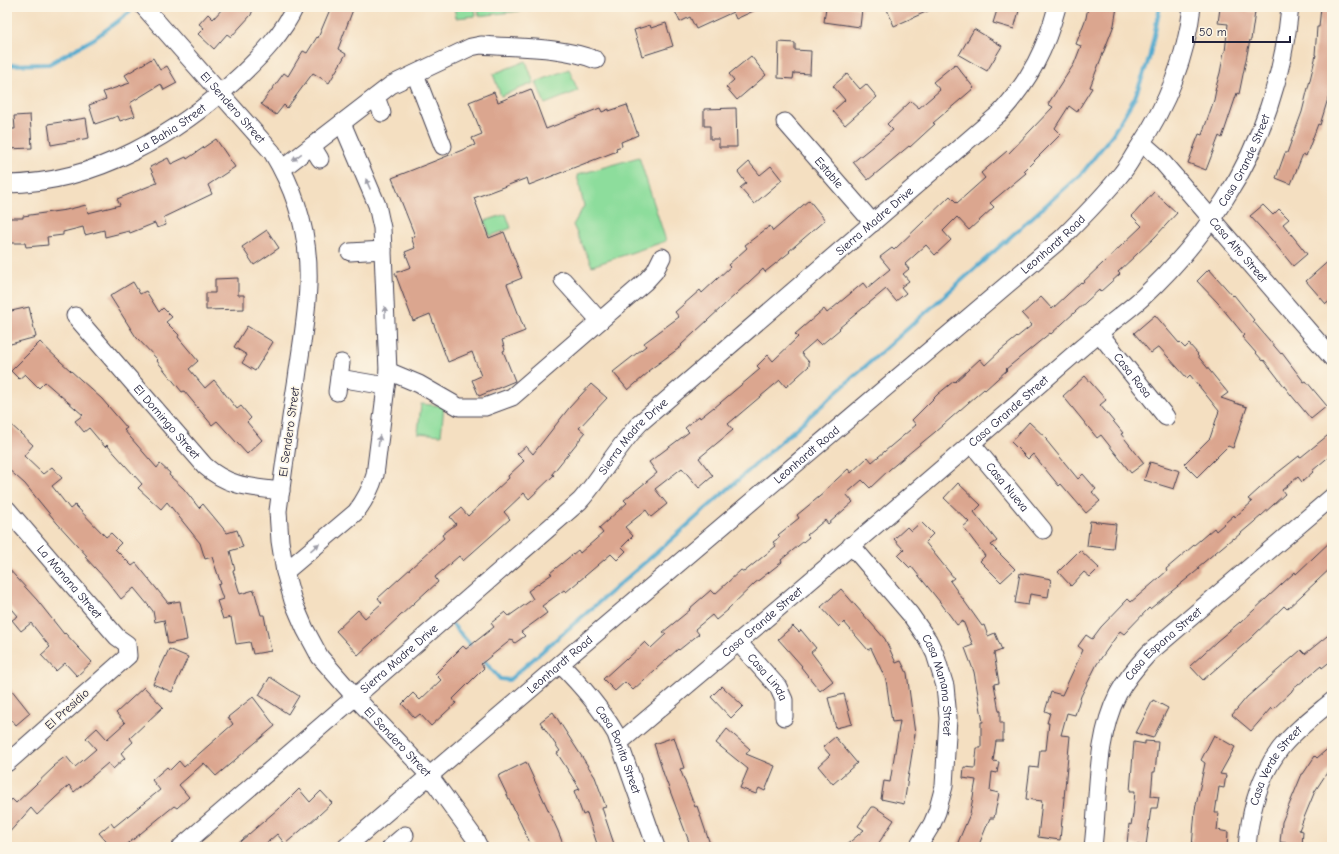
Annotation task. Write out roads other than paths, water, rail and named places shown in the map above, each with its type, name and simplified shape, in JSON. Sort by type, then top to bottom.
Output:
[{"type":"street","name":"El Sendero Street","points":[[144,7],[272,152],[282,169],[297,203],[306,244],[308,285],[307,306],[278,511],[280,541],[285,572],[293,601],[305,629],[320,657],[355,697],[429,775],[479,847]]},
{"type":"street","name":"La Bahia Street","points":[[7,184],[62,177],[96,168],[160,138],[221,94],[255,62],[280,32],[295,7]]},
{"type":"street","name":"Sierra Madre Drive","points":[[181,847],[580,501],[594,485],[617,449],[640,423],[1001,112],[1026,81],[1036,64],[1051,28],[1056,7]]},
{"type":"street","name":"Leonhardt Road","points":[[346,847],[1062,238],[1101,198],[1123,172],[1163,108],[1176,76],[1186,43],[1192,7]]},
{"type":"street","name":"Casa Grande Street","points":[[620,742],[1142,298],[1176,264],[1226,198],[1246,161],[1265,119],[1277,79],[1289,21],[1290,7]]},
{"type":"street","points":[[282,169],[316,153],[342,123],[391,85],[471,47],[480,45],[565,51],[582,54],[596,60]]},
{"type":"street","points":[[414,74],[443,146]]},
{"type":"street","points":[[376,97],[382,113]]},
{"type":"street","name":"Estable","points":[[785,122],[873,223]]},
{"type":"street","points":[[285,572],[356,512],[364,502],[371,489],[375,475],[387,378],[382,228],[377,205],[342,123]]},
{"type":"street","name":"Casa Alto Street","points":[[1142,143],[1158,156],[1332,358]]},
{"type":"street","points":[[350,252],[383,250]]},
{"type":"street","points":[[339,377],[387,378],[419,384],[459,407],[485,407],[512,397],[645,282],[655,271],[662,258]]},
{"type":"street","points":[[563,280],[600,321]]},
{"type":"street","name":"El Domingo Street","points":[[75,316],[205,466],[216,476],[239,485],[281,491]]},
{"type":"street","name":"Casa Rosa","points":[[1099,333],[1166,417]]},
{"type":"street","name":"Casa Nueva","points":[[971,443],[1043,530]]},
{"type":"street","name":"Casa Espana Street","points":[[1093,847],[1102,740],[1111,708],[1126,680],[1149,654],[1332,497]]},
{"type":"street","name":"La Manana Street","points":[[7,509],[117,637],[127,644],[128,656]]},
{"type":"street","name":"Casa Manana Street","points":[[851,545],[910,614],[928,640],[935,654],[945,686],[948,718],[942,799],[935,818],[918,847]]},
{"type":"street","name":"Casa Linda","points":[[738,642],[778,687],[784,700],[784,717]]},
{"type":"street","name":"El Presidio","points":[[7,763],[128,656]]},
{"type":"street","name":"Casa Bonita Street","points":[[560,664],[582,685],[607,718],[620,742],[656,847]]},
{"type":"street","name":"Casa Verde Street","points":[[1247,847],[1254,801],[1266,772],[1281,748],[1298,730],[1332,701]]},
{"type":"street","points":[[391,847],[405,834]]},
{"type":"waterway","points":[[481,657],[500,679],[509,680],[672,539],[1083,172],[1112,135],[1135,97],[1149,59],[1160,7]]},
{"type":"waterway","points":[[7,65],[49,64],[95,38],[130,12]]},
{"type":"waterway","points":[[453,625],[474,649]]}]
